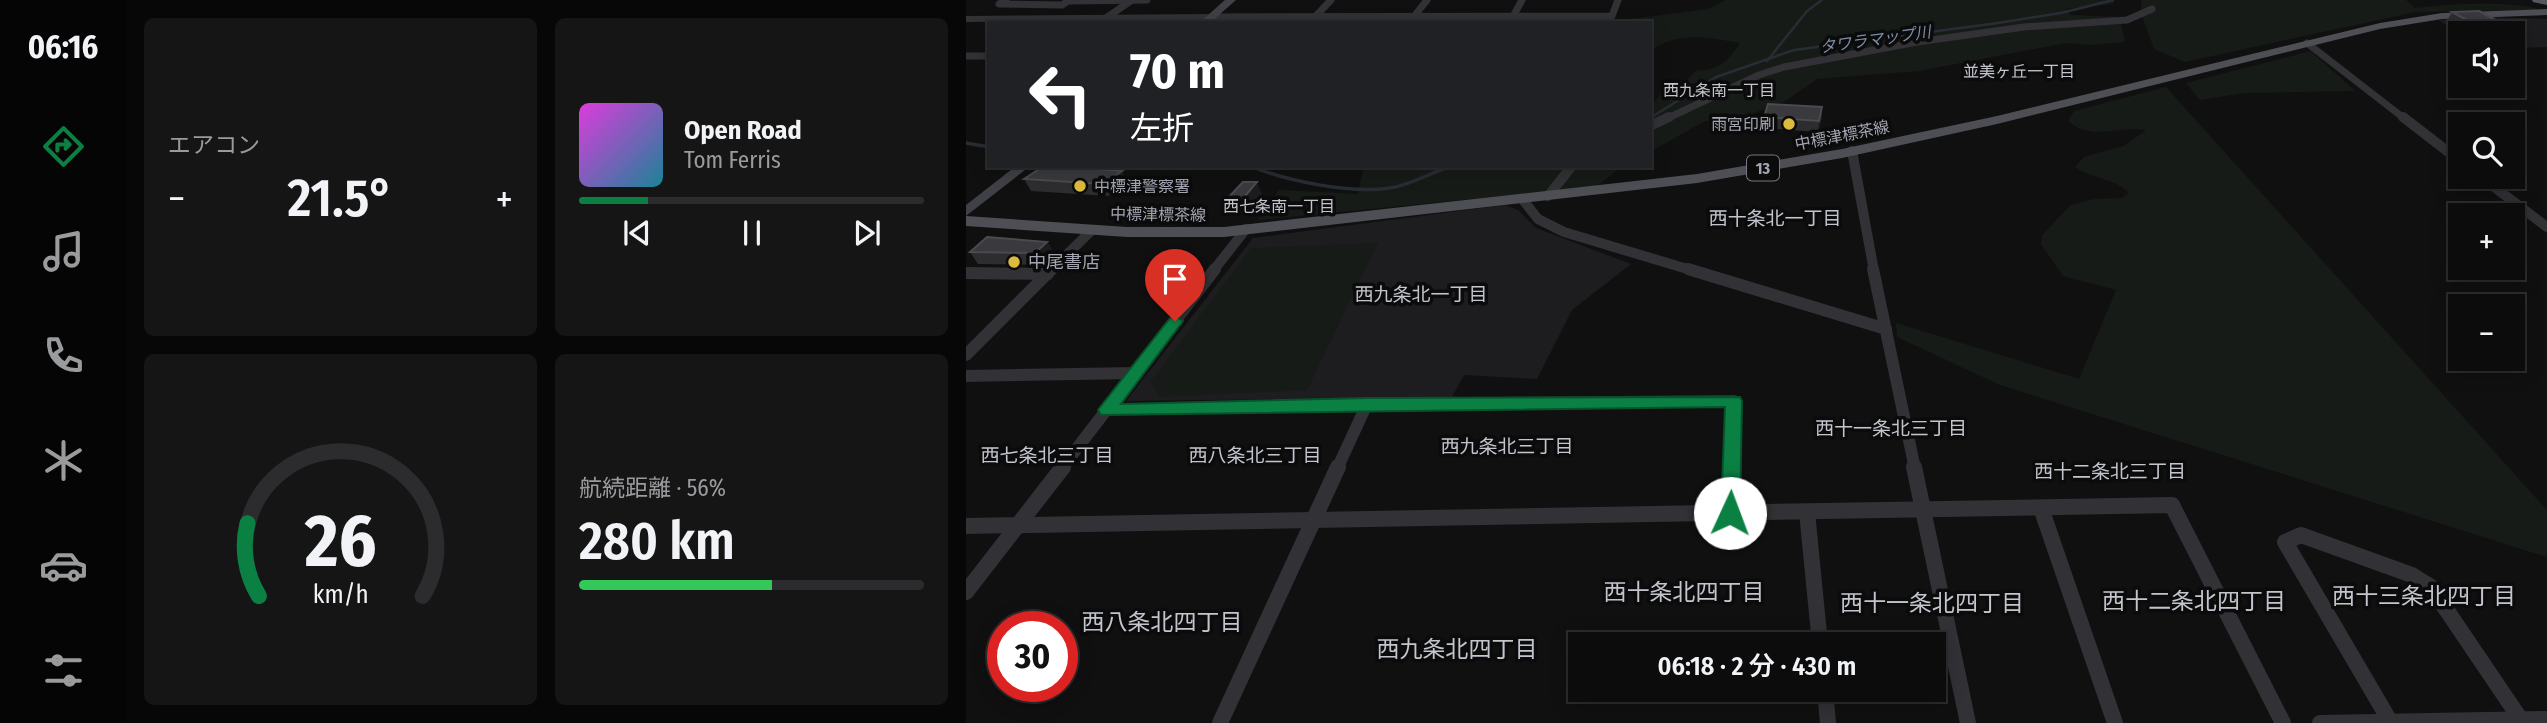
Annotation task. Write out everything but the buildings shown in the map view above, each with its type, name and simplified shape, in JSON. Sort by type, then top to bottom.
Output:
[{"type":"highway","points":[[2537,0],[2547,2]]},
{"type":"main road","points":[[1208,20],[1231,0]]},
{"type":"main road","name":"中標津標茶線","points":[[966,221],[1176,234],[1523,200],[1762,168],[1852,151],[2427,17],[2547,12]]},
{"type":"main road","points":[[966,212],[1021,168]]},
{"type":"street","points":[[1006,0],[999,4],[1062,5],[1070,0],[1147,0]]},
{"type":"street","points":[[1106,18],[1132,0]]},
{"type":"street","points":[[1312,20],[1331,0]]},
{"type":"street","points":[[1412,20],[1427,0]]},
{"type":"street","points":[[1511,20],[1522,0]]},
{"type":"street","points":[[966,19],[1581,19],[1612,16],[1618,0]]},
{"type":"street","points":[[1652,125],[1784,66],[1917,42],[2024,27],[2127,20],[2152,9]]},
{"type":"street","points":[[2307,43],[2448,152]]},
{"type":"street","points":[[966,56],[987,56]]},
{"type":"street","points":[[1852,151],[1968,723]]},
{"type":"street","points":[[1548,196],[1570,168]]},
{"type":"street","points":[[2498,189],[2547,227]]},
{"type":"street","points":[[1523,200],[1538,219],[1564,232],[1886,329]]},
{"type":"street","points":[[966,592],[1246,229]]},
{"type":"street","points":[[966,355],[1092,230]]},
{"type":"street","points":[[966,274],[1048,274]]},
{"type":"street","points":[[966,376],[1135,373]]},
{"type":"street","points":[[1107,410],[1367,404],[1734,401],[1730,513]]},
{"type":"street","points":[[1220,723],[1367,404]]},
{"type":"street","points":[[966,526],[2172,505],[2283,723]]},
{"type":"street","points":[[2041,508],[2115,723]]},
{"type":"street","points":[[1807,512],[1819,632]]},
{"type":"street","points":[[2391,721],[2285,542],[2301,535],[2412,575],[2431,587],[2522,721]]},
{"type":"street","points":[[1826,702],[1828,723]]},
{"type":"street","points":[[2320,723],[2547,719]]},
{"type":"shaded area","points":[[1726,0],[2114,0],[2113,4],[2066,9],[2071,15],[2119,17],[2125,42],[2092,45],[2066,43],[1919,71],[1817,79],[1787,100],[1730,123],[1705,121],[1652,151],[1652,105],[1665,88],[1680,89],[1696,70],[1711,69],[1722,64],[1740,43],[1693,37],[1671,40],[1652,50],[1652,21],[1624,20],[1708,9]]},
{"type":"shaded area","points":[[2141,0],[2406,0],[2415,8],[2498,4],[2541,10],[2415,12],[2185,62],[2154,49],[2142,16]]},
{"type":"shaded area","points":[[2488,17],[2547,19],[2547,47],[2525,48],[2525,21],[2448,21],[2448,26],[2438,20]]},
{"type":"shaded area","points":[[2311,51],[2355,91],[2244,93],[2200,100],[2186,83]]},
{"type":"shaded area","points":[[2166,87],[2547,510],[2547,557],[2000,385],[1897,337],[1896,323],[2079,379],[2116,290],[2063,276],[2041,244],[2042,235],[2071,205],[2095,199],[2122,198],[2129,193],[2124,188],[2075,167],[2084,157],[2124,146],[2146,130],[2087,131],[2068,121],[2074,111]]},
{"type":"shaded area","points":[[1358,168],[1620,168],[1596,187],[1258,220],[1279,190],[1358,194],[1363,170]]},
{"type":"shaded area","points":[[1505,205],[1518,210],[1536,228],[1631,264],[1572,310],[1537,379],[1464,375],[1452,397],[1126,401],[1253,238]]},
{"type":"shaded area","points":[[1378,243],[1307,390],[1159,397],[1151,381],[1251,248]]},
{"type":"waterway","points":[[1769,59],[1807,11],[1822,0]]},
{"type":"waterway","name":"タワラマップ川","points":[[1769,59],[1794,50],[1998,23],[2061,13],[2113,0]]},
{"type":"waterway","name":"タワラマップ川","points":[[1652,117],[1716,77],[1769,59]]},
{"type":"waterway","name":"タワラマップ川","points":[[966,143],[987,147]]},
{"type":"waterway","name":"タワラマップ川","points":[[1256,168],[1319,185],[1356,189],[1390,188],[1447,168]]},
{"type":"place","name":"雨宮印刷","points":[[1789,124]]},
{"type":"place","name":"中標津警察署","points":[[1080,186]]},
{"type":"place","name":"中尾書店","points":[[1014,262]]},
{"type":"district","name":"並美ヶ丘一丁目","points":[[2019,71]]},
{"type":"district","name":"西九条南一丁目","points":[[1719,90]]},
{"type":"district","name":"西七条南一丁目","points":[[1279,206]]},
{"type":"district","name":"西十条北一丁目","points":[[1775,218]]},
{"type":"district","name":"西九条北一丁目","points":[[1421,294]]},
{"type":"district","name":"西十一条北三丁目","points":[[1891,428]]},
{"type":"district","name":"西九条北三丁目","points":[[1507,446]]},
{"type":"district","name":"西七条北三丁目","points":[[1047,455]]},
{"type":"district","name":"西八条北三丁目","points":[[1255,455]]},
{"type":"district","name":"西十二条北三丁目","points":[[2110,471]]},
{"type":"district","name":"西十条北四丁目","points":[[1684,592]]},
{"type":"district","name":"西十三条北四丁目","points":[[2424,596]]},
{"type":"district","name":"西十二条北四丁目","points":[[2194,601]]},
{"type":"district","name":"西十一条北四丁目","points":[[1932,603]]},
{"type":"district","name":"西八条北四丁目","points":[[1162,622]]},
{"type":"district","name":"西九条北四丁目","points":[[1457,649]]},
{"type":"route","points":[[1175,321],[1107,410],[1367,404],[1734,401],[1730,513]]}]
